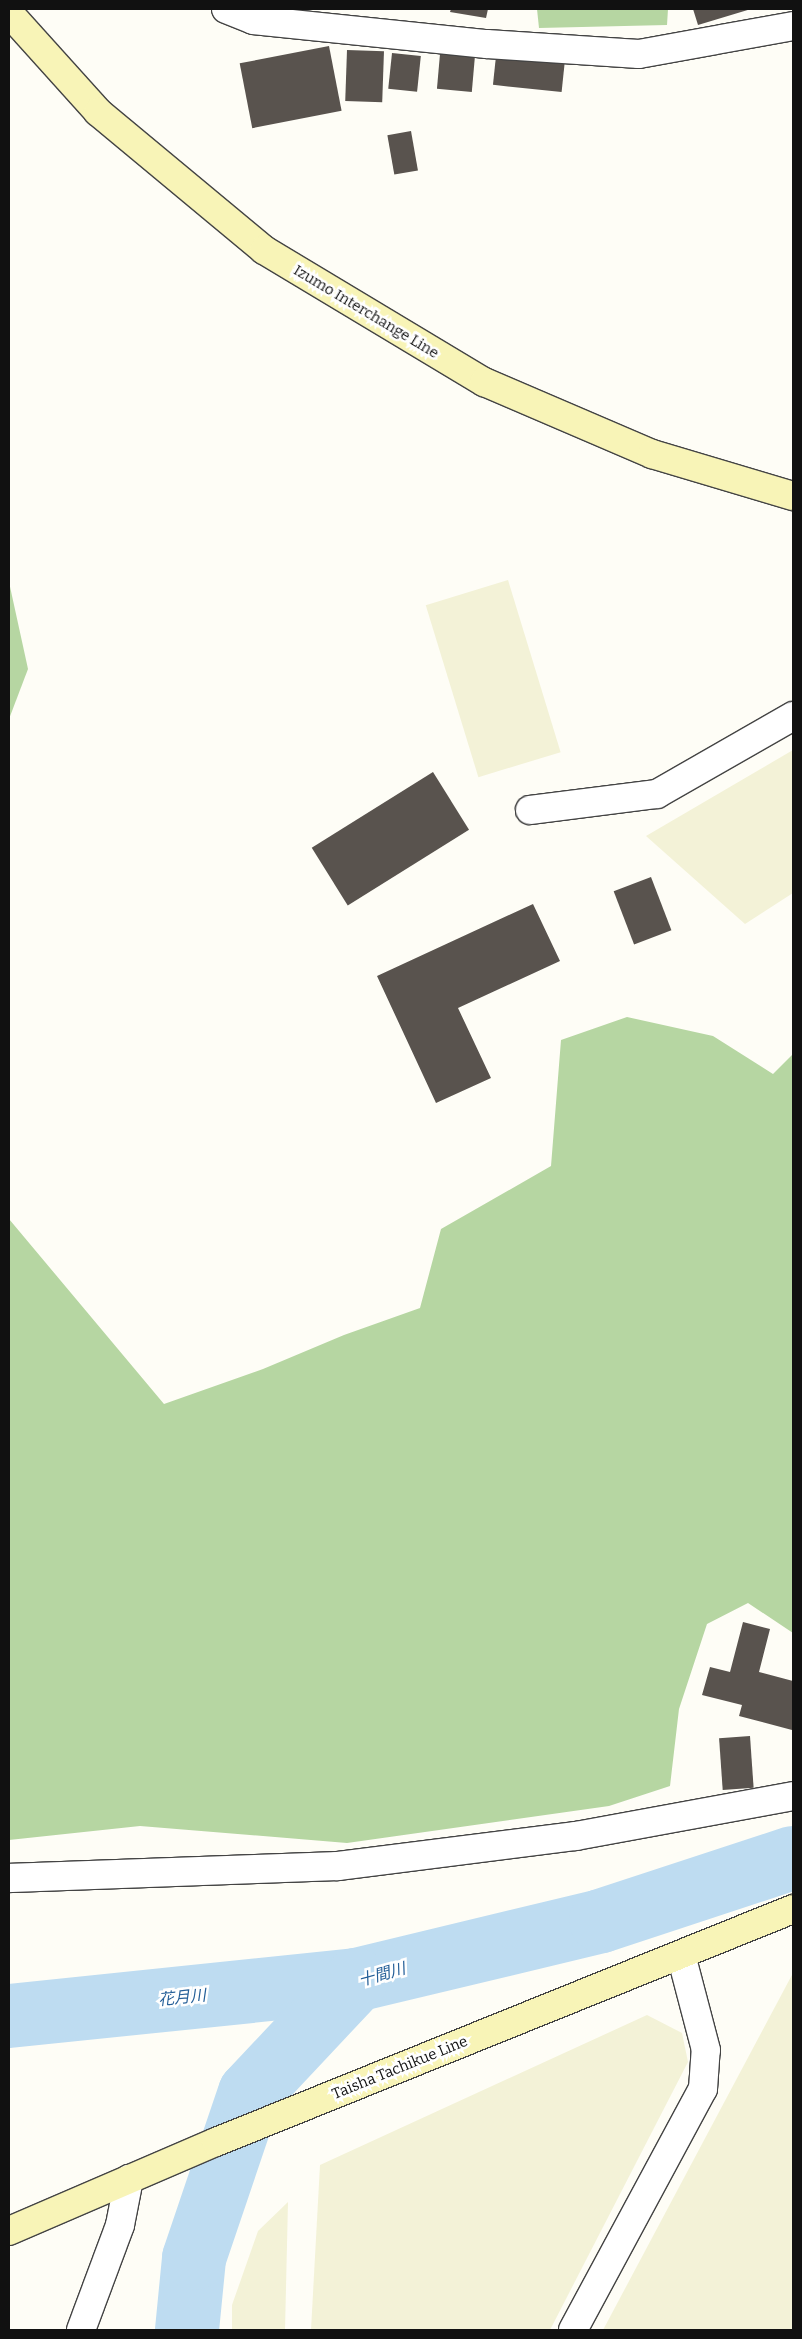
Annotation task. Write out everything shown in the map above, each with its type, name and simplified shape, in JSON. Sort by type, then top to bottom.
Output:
[{"type":"main road","name":"Izumo Interchange Line","points":[[9,13],[98,112],[264,250],[484,382],[652,454],[793,496]]},
{"type":"main road","name":"Taisha Tachikue Line","points":[[9,2231],[216,2142],[681,1956],[793,1909]]},
{"type":"street","points":[[226,9],[252,20],[487,44],[639,54],[793,26]]},
{"type":"street","points":[[530,810],[657,794],[793,716]]},
{"type":"street","points":[[9,1878],[338,1866],[576,1836],[793,1796]]},
{"type":"street","points":[[573,2330],[703,2089],[706,2050],[681,1956]]},
{"type":"street","points":[[81,2330],[120,2225],[129,2179]]},
{"type":"green space","points":[[537,9],[668,9],[667,25],[539,28]]},
{"type":"green space","points":[[508,580],[561,752],[478,777],[426,605]]},
{"type":"green space","points":[[9,582],[28,669],[9,719]]},
{"type":"green space","points":[[793,750],[793,893],[745,924],[646,836]]},
{"type":"green space","points":[[627,1017],[713,1036],[773,1074],[793,1054],[793,1633],[748,1603],[707,1624],[679,1709],[670,1786],[609,1806],[347,1843],[140,1826],[9,1840],[9,1219],[164,1404],[263,1369],[344,1335],[420,1308],[441,1229],[551,1166],[561,1040]]},
{"type":"green space","points":[[793,1973],[793,2330],[603,2330]]},
{"type":"green space","points":[[647,2015],[682,2033],[688,2062],[550,2330],[311,2330],[320,2165]]},
{"type":"green space","points":[[288,2202],[285,2330],[232,2330],[232,2305],[258,2231]]},
{"type":"building","points":[[451,9],[488,9],[486,18],[450,12]]},
{"type":"building","points":[[693,9],[751,9],[698,25]]},
{"type":"building","points":[[329,46],[342,111],[252,128],[240,63]]},
{"type":"building","points":[[347,50],[384,51],[382,102],[345,101]]},
{"type":"building","points":[[392,53],[421,56],[417,92],[388,89]]},
{"type":"building","points":[[440,54],[475,57],[472,92],[437,89]]},
{"type":"building","points":[[496,56],[565,63],[562,92],[493,85]]},
{"type":"building","points":[[411,131],[418,170],[394,175],[387,135]]},
{"type":"building","points":[[433,772],[469,830],[348,905],[312,848]]},
{"type":"building","points":[[651,877],[671,930],[634,945],[614,891]]},
{"type":"building","points":[[533,904],[560,961],[458,1008],[491,1078],[436,1103],[377,976]]},
{"type":"building","points":[[743,1622],[770,1629],[759,1672],[793,1681],[792,1730],[739,1716],[742,1705],[702,1695],[710,1667],[730,1672]]},
{"type":"building","points":[[750,1736],[754,1788],[723,1790],[719,1738]]},
{"type":"waterway","name":"十間川","points":[[9,2016],[356,1980],[601,1921],[793,1858]]},
{"type":"waterway","name":"十間川","points":[[187,2330],[194,2258],[250,2093],[356,1980]]},
{"type":"water label","name":"花月川","points":[[182,1998]]}]
